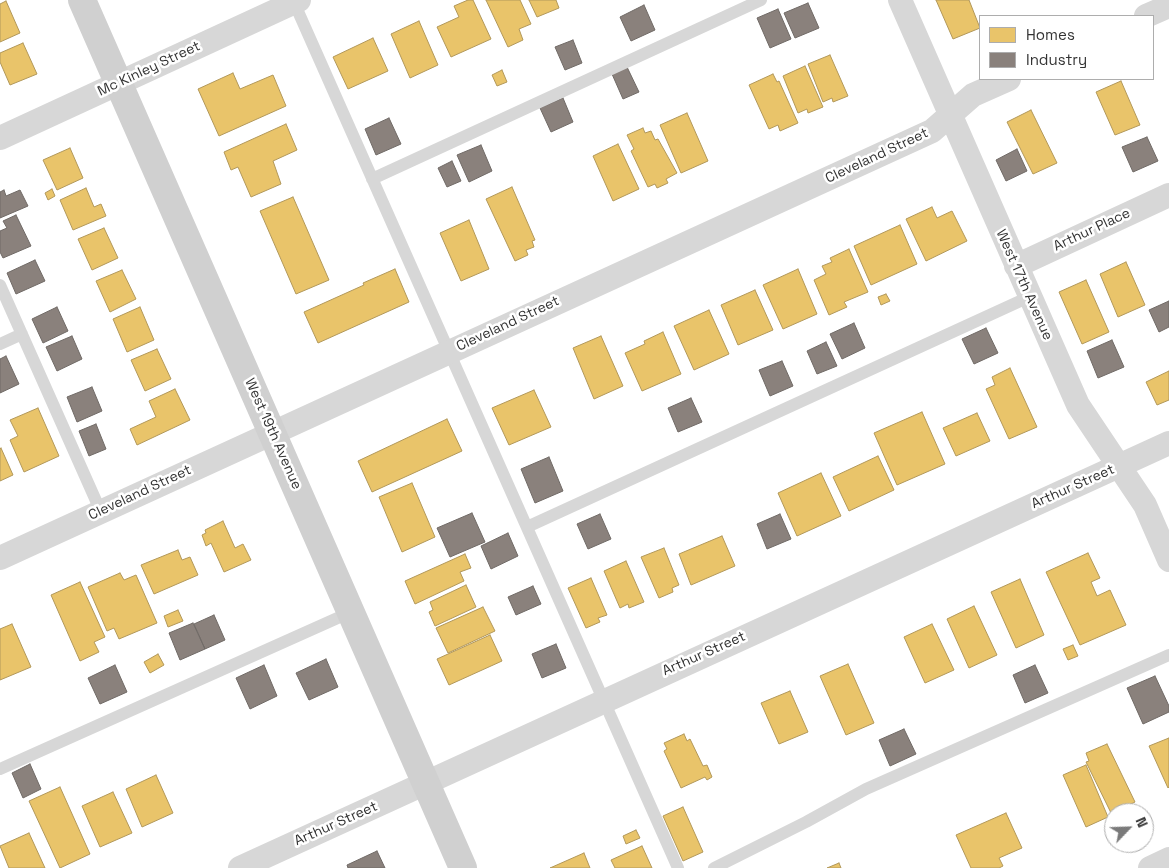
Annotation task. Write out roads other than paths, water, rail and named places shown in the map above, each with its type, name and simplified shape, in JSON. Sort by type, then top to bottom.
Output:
[{"type":"street","name":"West 19th Avenue","points":[[82,0],[463,868]]},
{"type":"street","name":"West 17th Avenue","points":[[900,0],[1029,298],[1078,405],[1145,505],[1169,560]]},
{"type":"street","name":"Mc Kinley Street","points":[[0,138],[295,1]]},
{"type":"street","points":[[1148,15],[1169,6]]},
{"type":"street","name":"Cleveland Street","points":[[0,558],[932,131],[973,95],[1007,80]]},
{"type":"street","name":"Arthur Place","points":[[1016,266],[1169,195]]},
{"type":"street","name":"Arthur Street","points":[[240,868],[1169,443]]},
{"type":"street","points":[[1150,868],[1169,859]]},
{"type":"lane","points":[[372,179],[761,0]]},
{"type":"lane","points":[[295,1],[678,868]]},
{"type":"lane","points":[[0,285],[101,512]]},
{"type":"lane","points":[[527,527],[1029,298]]},
{"type":"lane","points":[[0,344],[22,334]]},
{"type":"lane","points":[[0,769],[351,612]]},
{"type":"lane","points":[[714,868],[806,822],[866,789],[1169,655]]}]
